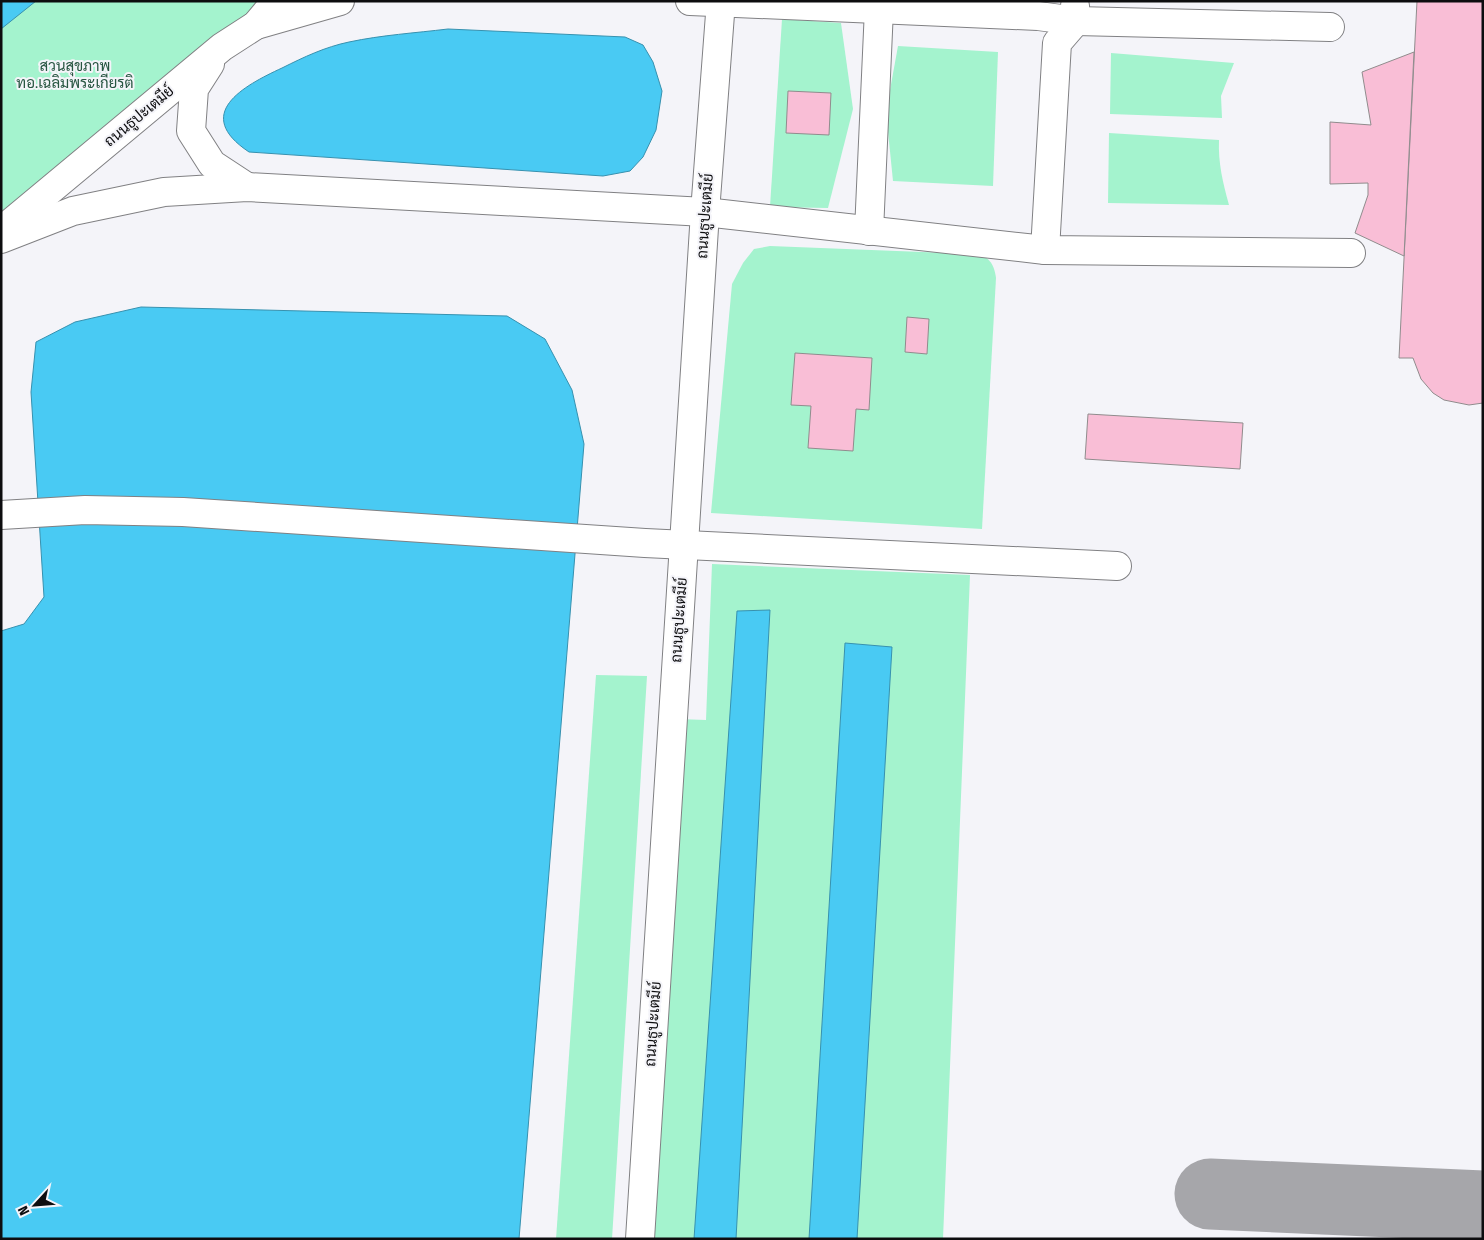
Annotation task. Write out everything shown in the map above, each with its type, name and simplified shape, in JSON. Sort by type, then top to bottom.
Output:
[{"type":"street","name":"ถนนธูปะเตมีย์","points":[[1,231],[222,47],[256,25],[276,1]]},
{"type":"street","points":[[256,25],[340,1]]},
{"type":"street","points":[[690,1],[878,9],[1038,8],[1330,27]]},
{"type":"street","name":"ถนนธูปะเตมีย์","points":[[640,1239],[704,212],[721,2]]},
{"type":"street","points":[[1038,8],[1057,43]]},
{"type":"street","points":[[869,230],[878,9]]},
{"type":"street","points":[[1045,250],[1057,43],[1076,11]]},
{"type":"street","points":[[222,47],[194,89],[191,131],[212,164],[247,188]]},
{"type":"street","points":[[1,239],[73,211],[164,192],[247,188],[704,212],[1045,250],[1351,253]]},
{"type":"street","points":[[1,516],[86,510],[183,512],[645,543],[1117,566]]},
{"type":"green space","name":"สวนสุขภาพ ทอ.เฉลิมพระเกียรติ","points":[[1,1],[276,1],[1,233]]},
{"type":"green space","points":[[782,19],[841,23],[853,109],[828,208],[770,207]]},
{"type":"green space","points":[[898,46],[998,52],[993,186],[893,181],[886,112]]},
{"type":"green space","points":[[1111,53],[1234,63],[1221,96],[1222,118],[1110,114]]},
{"type":"green space","points":[[1109,133],[1219,140],[1220,165],[1229,205],[1108,203]]},
{"type":"green space","points":[[770,246],[973,254],[983,256],[992,264],[996,278],[982,529],[711,513],[732,284],[743,263],[754,249]]},
{"type":"green space","points":[[712,564],[970,575],[943,1239],[646,1239],[678,719],[706,720]]},
{"type":"green space","points":[[596,675],[647,676],[612,1239],[556,1239]]},
{"type":"water","points":[[1,1],[36,1],[1,29]]},
{"type":"water","points":[[448,29],[625,37],[643,45],[653,62],[662,91],[656,130],[643,157],[630,171],[603,176],[249,152],[232,138],[225,125],[224,113],[230,102],[239,92],[267,75],[307,56],[349,42]]},
{"type":"water","points":[[141,307],[507,316],[545,339],[572,390],[584,444],[519,1239],[1,1239],[1,631],[24,624],[44,597],[31,392],[36,342],[75,322]]},
{"type":"water","points":[[770,610],[736,1239],[694,1239],[737,611]]},
{"type":"water","points":[[845,643],[892,647],[857,1239],[809,1239]]},
{"type":"building","points":[[1417,1],[1483,1],[1483,403],[1469,405],[1444,400],[1433,393],[1421,379],[1413,358],[1399,358]]},
{"type":"building","points":[[1414,52],[1404,256],[1355,233],[1368,195],[1368,183],[1330,184],[1330,122],[1371,125],[1362,72]]},
{"type":"building","points":[[788,91],[831,93],[829,135],[786,133]]},
{"type":"building","points":[[907,317],[929,319],[927,354],[905,352]]},
{"type":"building","points":[[795,353],[872,358],[869,410],[856,409],[853,451],[808,448],[811,406],[791,405]]},
{"type":"building","points":[[1088,414],[1243,423],[1240,469],[1085,459]]},
{"type":"taxiway","points":[[1210,1194],[1483,1206]]}]
